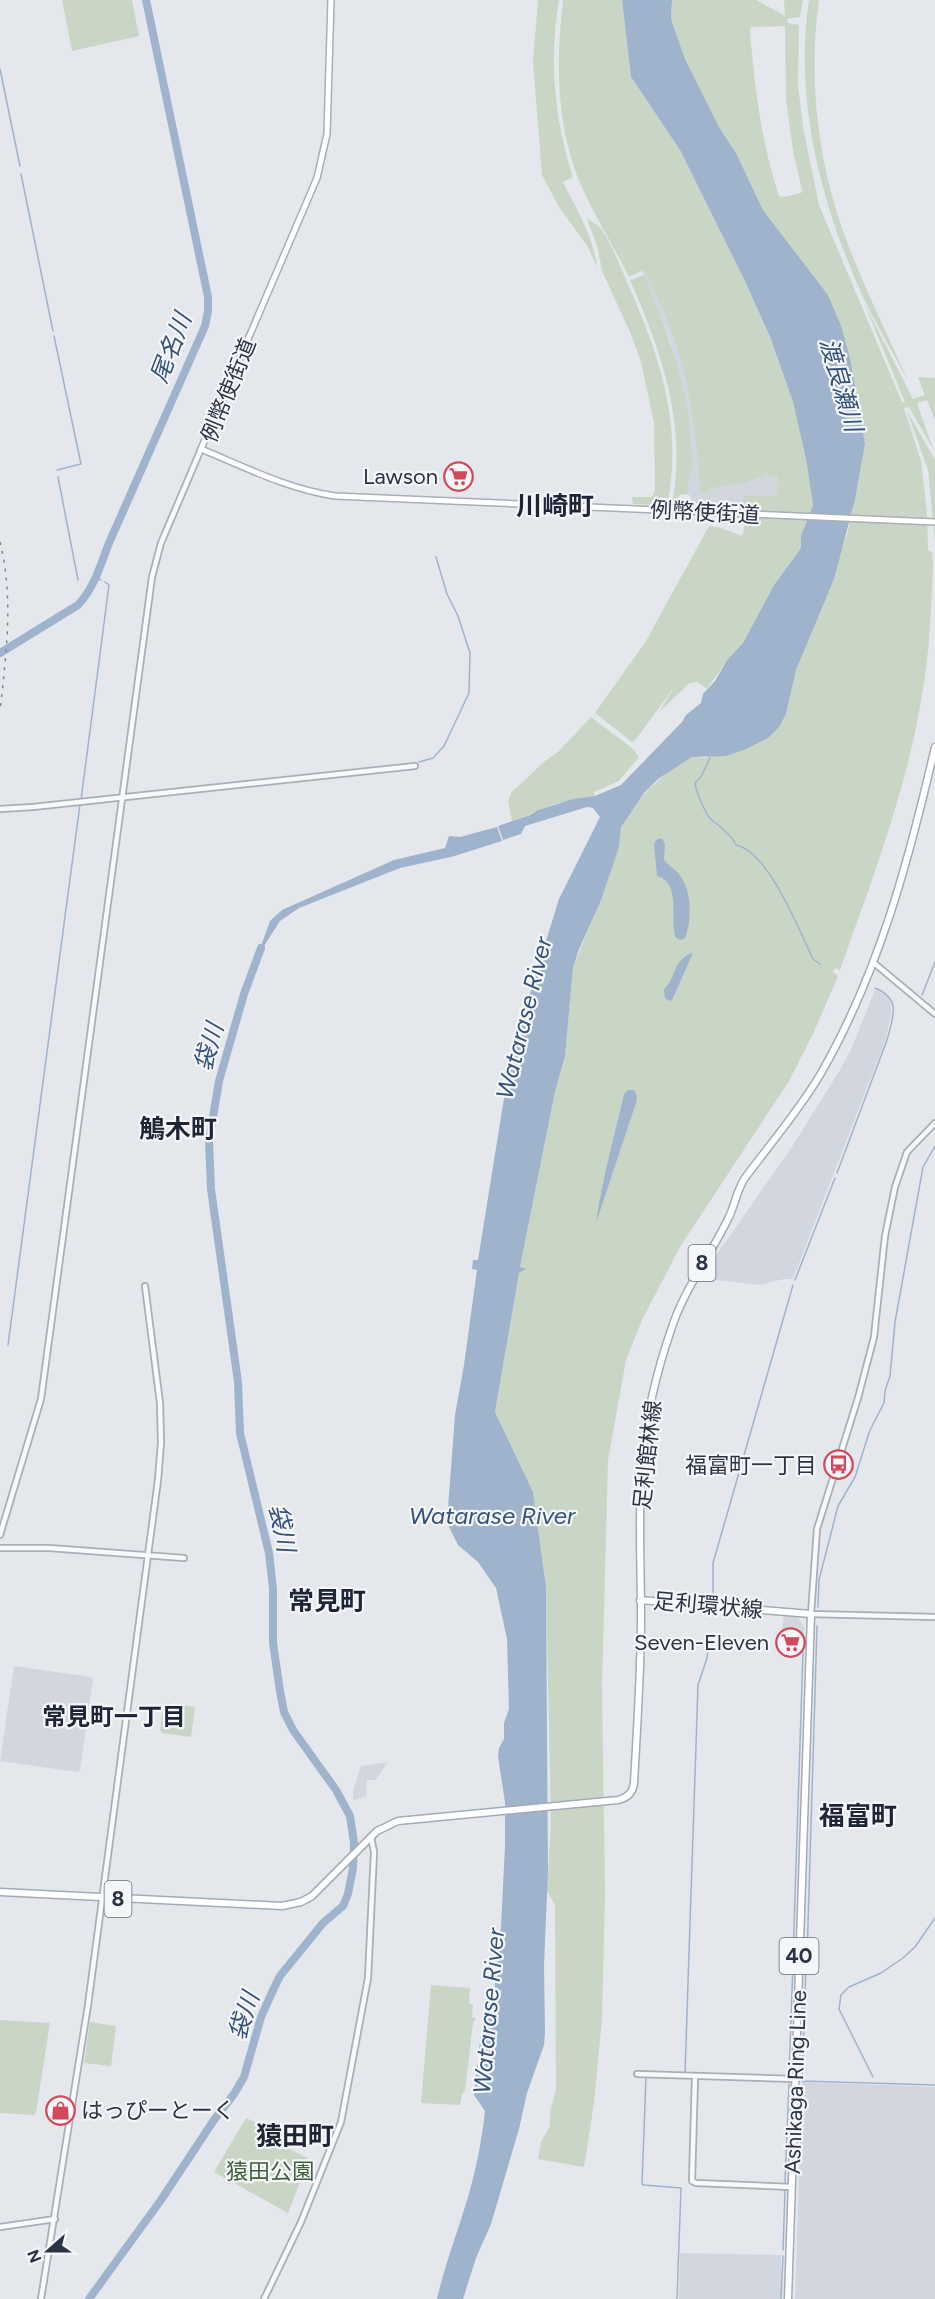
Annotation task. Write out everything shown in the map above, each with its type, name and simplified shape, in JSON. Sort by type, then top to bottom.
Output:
[{"type":"main road","name":"例幣使街道","points":[[331,0],[327,134],[317,178],[201,449],[289,485],[335,496],[935,522]]},
{"type":"main road","name":"8","points":[[874,963],[904,868],[935,747]]},
{"type":"main road","name":"足利館林線","points":[[371,1838],[381,1828],[393,1823],[424,1817],[629,1796],[634,1787],[644,1439],[653,1392],[672,1324],[696,1274],[728,1218],[741,1186],[778,1138],[819,1077],[874,963]]},
{"type":"main road","name":"足利環状線","points":[[640,1600],[811,1614]]},
{"type":"main road","name":"Ashikaga Ring Line","points":[[788,2299],[811,1614]]},
{"type":"main road","name":"8","points":[[0,1892],[282,1906],[301,1902],[321,1888],[371,1838]]},
{"type":"street","points":[[0,1535],[41,1399],[155,563],[161,543],[201,449]]},
{"type":"street","points":[[0,808],[415,766]]},
{"type":"street","points":[[874,963],[935,1014]]},
{"type":"street","points":[[935,1123],[907,1152],[895,1187],[885,1236],[874,1337],[858,1398],[817,1528],[811,1614],[935,1617]]},
{"type":"street","points":[[41,2299],[73,2108],[103,1898],[158,1480],[160,1403],[145,1286]]},
{"type":"street","points":[[0,1548],[49,1548],[184,1558]]},
{"type":"street","points":[[264,2299],[301,2222],[341,2122],[368,1978],[374,1852],[371,1838]]},
{"type":"street","points":[[637,2074],[795,2079]]},
{"type":"street","points":[[695,2077],[692,2181],[792,2187]]},
{"type":"street","points":[[0,2227],[54,2219]]},
{"type":"shaded area","points":[[644,270],[778,475],[776,496],[743,495],[742,508],[691,508],[687,482],[692,468],[685,398],[670,340],[642,271]]},
{"type":"shaded area","points":[[875,990],[887,995],[891,1005],[885,1041],[793,1279],[759,1285],[716,1280],[707,1273],[716,1255],[790,1150],[840,1070]]},
{"type":"shaded area","points":[[784,1616],[797,1617],[804,1626],[803,1654],[779,1649]]},
{"type":"shaded area","points":[[14,1666],[93,1679],[78,1772],[0,1761]]},
{"type":"shaded area","points":[[388,1762],[376,1780],[367,1780],[366,1796],[353,1801],[353,1791],[361,1766]]},
{"type":"shaded area","points":[[802,2082],[935,2087],[935,2299],[795,2299]]},
{"type":"shaded area","points":[[680,2253],[781,2255],[781,2299],[679,2299]]},
{"type":"green space","points":[[62,0],[132,0],[139,36],[72,51]]},
{"type":"green space","points":[[538,0],[559,0],[554,45],[555,89],[561,133],[573,177],[563,182],[588,234],[597,267],[588,247],[559,207],[542,175],[533,62]]},
{"type":"green space","points":[[563,0],[622,0],[631,77],[680,150],[743,277],[770,338],[793,402],[806,459],[813,505],[801,536],[801,548],[774,585],[743,643],[727,660],[707,689],[697,682],[690,683],[659,712],[675,686],[633,743],[595,713],[646,641],[709,526],[742,536],[745,521],[743,495],[776,496],[778,476],[770,478],[768,473],[745,483],[709,488],[709,493],[701,493],[688,393],[670,326],[644,270],[629,277],[578,178],[565,135],[559,68]]},
{"type":"green space","points":[[672,0],[756,0],[785,16],[784,0],[803,0],[800,17],[787,19],[788,23],[799,25],[798,85],[803,127],[819,205],[902,402],[905,402],[864,303],[913,399],[925,395],[918,377],[935,378],[935,420],[927,400],[917,403],[933,449],[909,407],[904,408],[921,461],[927,513],[928,550],[932,552],[933,563],[927,662],[907,765],[876,868],[840,970],[835,968],[833,972],[838,976],[814,1032],[789,1081],[680,1247],[642,1320],[626,1360],[608,1460],[602,1687],[605,1893],[602,2019],[594,2103],[584,2167],[538,2159],[541,2142],[550,2126],[550,2112],[556,2089],[555,1905],[547,1891],[551,1825],[546,1587],[533,1492],[495,1412],[519,1272],[525,1269],[520,1267],[555,1092],[565,1056],[573,968],[619,847],[621,828],[640,798],[682,762],[693,757],[705,758],[786,714],[796,670],[847,535],[865,444],[828,295],[763,210],[736,153],[719,127],[685,59],[671,19]],"holes":[[[785,26],[786,99],[793,151],[802,190],[801,193],[783,197],[779,196],[763,135],[754,74],[751,27]]]},
{"type":"green space","points":[[809,0],[819,0],[815,53],[816,107],[830,187],[852,256],[908,381],[859,288],[822,184],[808,111],[805,74],[805,37]]},
{"type":"green space","points":[[587,218],[602,230],[611,246],[642,317],[660,368],[670,419],[672,446],[672,473],[668,501],[665,505],[633,504],[632,497],[652,497],[655,491],[654,423],[641,362],[602,271],[598,249]]},
{"type":"green space","points":[[644,275],[671,347],[682,383],[689,421],[692,467],[688,494],[679,495],[679,500],[673,499],[676,442],[668,387],[652,333],[630,280]]},
{"type":"green space","points":[[907,411],[935,460],[935,541],[928,470]]},
{"type":"green space","points":[[591,717],[632,748],[639,757],[619,781],[594,792],[595,796],[552,805],[512,821],[508,802],[511,793],[558,752]]},
{"type":"green space","points":[[167,1703],[195,1707],[191,1737],[163,1733],[160,1730],[163,1706]]},
{"type":"green space","points":[[431,1985],[470,1988],[469,2003],[473,2005],[472,2017],[476,2018],[473,2023],[465,2091],[462,2094],[460,2105],[421,2103]]},
{"type":"green space","points":[[0,2020],[50,2023],[34,2115],[0,2113]]},
{"type":"green space","points":[[90,2022],[116,2026],[111,2066],[84,2063]]},
{"type":"green space","name":"猿田公園","points":[[246,2118],[271,2130],[268,2138],[309,2159],[288,2213],[214,2172]]},
{"type":"water","name":"Watarase River","points":[[622,0],[672,0],[671,19],[685,59],[719,127],[736,153],[763,210],[828,295],[841,326],[850,358],[865,444],[855,500],[834,579],[796,670],[786,714],[779,727],[768,738],[744,750],[726,756],[692,757],[658,779],[644,793],[621,827],[619,847],[601,900],[573,968],[565,1056],[555,1092],[520,1267],[526,1269],[519,1273],[495,1412],[533,1492],[546,1587],[548,1872],[544,1965],[544,2045],[527,2093],[519,2129],[491,2224],[476,2258],[463,2299],[437,2299],[471,2187],[480,2143],[485,2111],[474,2095],[477,2066],[482,2058],[479,2048],[485,2025],[483,2018],[498,2001],[502,1990],[494,1994],[501,1926],[505,1846],[505,1802],[498,1757],[499,1748],[504,1739],[504,1723],[509,1709],[507,1639],[496,1588],[478,1562],[458,1545],[449,1527],[448,1508],[455,1415],[477,1270],[472,1269],[473,1260],[478,1260],[505,1092],[532,986],[559,899],[600,817],[593,808],[587,807],[525,826],[521,834],[503,840],[498,826],[538,810],[573,799],[595,796],[621,785],[682,722],[686,715],[701,703],[703,694],[715,681],[727,660],[743,643],[774,585],[801,548],[801,536],[813,505],[806,459],[793,402],[770,337],[680,150],[631,77]]},
{"type":"water","points":[[497,827],[502,841],[451,857],[400,868],[299,908],[280,921],[257,957],[270,921],[282,910],[394,860],[445,848],[449,836],[460,837]]},
{"type":"water","points":[[662,838],[665,844],[664,860],[681,877],[689,899],[689,924],[685,938],[681,940],[676,938],[674,930],[670,886],[657,876],[654,845],[656,840]]},
{"type":"water","points":[[693,953],[672,1000],[669,1001],[665,998],[664,989],[678,963]]},
{"type":"water","points":[[628,1090],[634,1090],[637,1096],[636,1103],[596,1223],[612,1142],[624,1094]]},
{"type":"waterway","name":"尾名川","points":[[0,653],[78,605],[84,598],[96,576],[205,326],[208,297],[146,0]]},
{"type":"waterway","points":[[0,69],[20,166]]},
{"type":"waterway","points":[[21,174],[53,331]]},
{"type":"waterway","points":[[54,336],[81,464],[57,470]]},
{"type":"waterway","points":[[58,477],[78,580]]},
{"type":"waterway","points":[[419,762],[433,758],[444,746],[469,693],[470,653],[458,616],[447,594],[436,557]]},
{"type":"waterway","name":"尾名川","points":[[96,576],[101,580]]},
{"type":"waterway","points":[[81,800],[109,585],[105,582]]},
{"type":"waterway","points":[[710,758],[701,777],[695,783],[704,809],[710,819],[723,829],[736,845],[748,851],[760,862],[771,876],[813,959],[820,964]]},
{"type":"waterway","points":[[8,1345],[80,804]]},
{"type":"waterway","name":"袋川","points":[[89,2299],[234,2094],[244,2077],[261,2017],[280,1976],[323,1923],[343,1906],[353,1868],[354,1843],[350,1816],[336,1790],[293,1730],[284,1712],[273,1643],[273,1589],[269,1553],[240,1433],[238,1382],[211,1189],[209,1141],[219,1081],[244,994],[261,948]]},
{"type":"waterway","points":[[922,995],[935,962]]},
{"type":"waterway","points":[[837,1173],[887,1040],[893,1016],[892,1003],[889,998],[884,992],[875,988]]},
{"type":"waterway","points":[[818,1607],[819,1580],[838,1506],[855,1477],[870,1430],[884,1403],[890,1376],[895,1322],[923,1167],[935,1146]]},
{"type":"waterway","points":[[795,1280],[835,1178]]},
{"type":"waterway","points":[[713,1602],[713,1563],[793,1285]]},
{"type":"waterway","points":[[807,1958],[817,1626]]},
{"type":"waterway","points":[[685,2073],[698,1685],[707,1658],[710,1635]]},
{"type":"waterway","points":[[793,1958],[803,1652]]},
{"type":"waterway","points":[[873,2077],[839,2009],[841,1995],[849,1987],[881,1973],[903,1958],[915,1947],[935,1918]]},
{"type":"waterway","points":[[789,2076],[793,1963]]},
{"type":"waterway","points":[[806,1963],[802,2081],[935,2085]]},
{"type":"waterway","points":[[646,2077],[642,2184],[681,2188],[677,2299]]},
{"type":"waterway","points":[[785,2182],[789,2084]]},
{"type":"waterway","points":[[783,2250],[785,2191]]},
{"type":"waterway","points":[[781,2299],[783,2256]]},
{"type":"railway","points":[[0,542],[8,606],[0,712]]},
{"type":"place","name":"Lawson","points":[[459,476]]},
{"type":"place","name":"福富町一丁目","points":[[838,1465]]},
{"type":"place","name":"Seven-Eleven","points":[[790,1642]]},
{"type":"place","name":"はっぴーとーく","points":[[60,2110]]},
{"type":"district","name":"川崎町","points":[[555,506]]},
{"type":"district","name":"鵤木町","points":[[178,1129]]},
{"type":"district","name":"常見町","points":[[327,1601]]},
{"type":"district","name":"常見町一丁目","points":[[114,1717]]},
{"type":"district","name":"福富町","points":[[858,1816]]},
{"type":"district","name":"猿田町","points":[[295,2136]]},
{"type":"water label","name":"渡良瀬川","points":[[841,385]]}]
